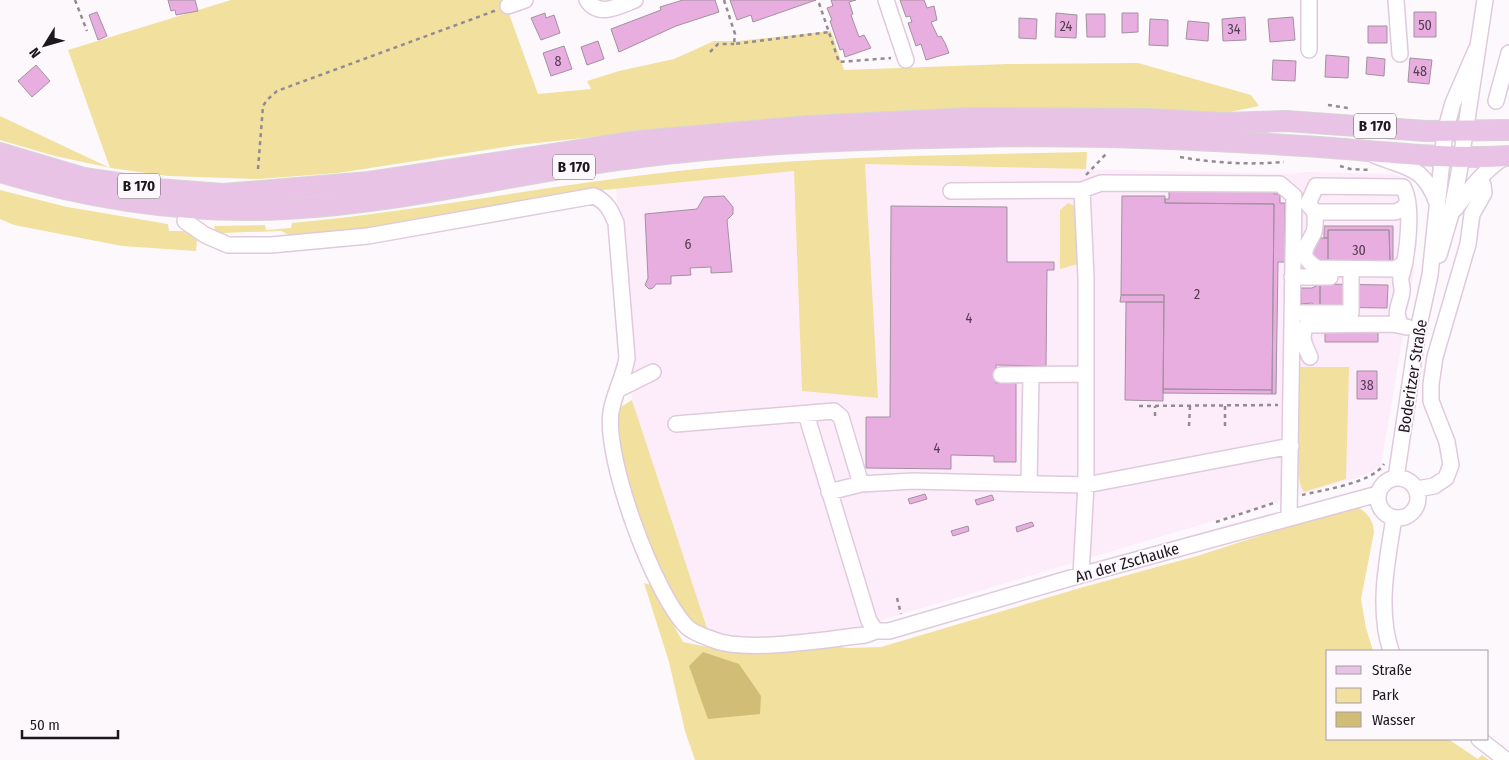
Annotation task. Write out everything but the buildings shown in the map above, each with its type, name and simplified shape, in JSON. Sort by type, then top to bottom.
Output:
[{"type":"main road","name":"B 170","points":[[0,153],[84,178],[158,189],[223,194],[370,182],[639,141],[819,125],[973,118],[1150,119],[1222,123],[1286,121],[1454,132],[1509,130]]},
{"type":"main road","name":"B 170","points":[[0,172],[44,186],[101,198],[174,208],[286,209],[372,200],[640,157],[811,143],[977,136],[1154,137],[1364,151],[1507,156]]},
{"type":"street","points":[[508,6],[525,0]]},
{"type":"street","points":[[587,0],[594,8],[602,10],[635,0]]},
{"type":"street","points":[[886,0],[905,58]]},
{"type":"street","points":[[1309,0],[1309,50]]},
{"type":"street","points":[[1396,0],[1400,54]]},
{"type":"street","name":"Boderitzer Straße","points":[[1430,275],[1441,250],[1451,214],[1454,132],[1476,72],[1476,50],[1485,0]]},
{"type":"street","points":[[1496,101],[1509,53]]},
{"type":"street","points":[[1364,151],[1416,171],[1430,186],[1438,206]]},
{"type":"street","name":"Boderitzer Straße","points":[[1396,478],[1418,330],[1430,275],[1438,206],[1453,155]]},
{"type":"street","name":"Boderitzer Straße","points":[[1451,214],[1477,179],[1490,166],[1507,156]]},
{"type":"street","points":[[951,191],[1082,190],[1101,183],[1280,184],[1294,196],[1289,516]]},
{"type":"street","points":[[1417,489],[1434,486],[1446,478],[1451,465],[1447,442],[1431,401],[1431,384],[1435,357],[1468,244],[1472,214],[1484,193],[1483,185]]},
{"type":"street","points":[[1401,325],[1397,318],[1397,310],[1403,292],[1401,278],[1405,263],[1407,193],[1403,187],[1316,186],[1311,208],[1315,230],[1306,244],[1304,254],[1308,263],[1317,268],[1395,269],[1405,263]]},
{"type":"street","points":[[1082,190],[1086,277],[1086,485],[1082,575]]},
{"type":"street","name":"An der Zschauke","points":[[185,221],[205,235],[228,245],[271,245],[368,236],[594,196],[603,200],[616,224],[627,358],[625,375],[611,412],[611,430],[629,510],[661,589],[675,612],[689,629],[716,641],[743,646],[865,635],[876,630],[889,631],[1289,516],[1378,494]]},
{"type":"street","points":[[1293,211],[1300,205],[1311,208],[1395,212],[1403,209],[1407,203]]},
{"type":"street","points":[[1292,277],[1392,275],[1401,278]]},
{"type":"street","points":[[1292,313],[1351,313],[1351,277]]},
{"type":"street","points":[[1310,357],[1302,338],[1302,331],[1307,325],[1401,325],[1418,330]]},
{"type":"street","points":[[619,390],[653,372]]},
{"type":"street","points":[[1001,375],[1085,374]]},
{"type":"street","points":[[1029,484],[1031,376]]},
{"type":"street","points":[[676,424],[838,413],[861,484]]},
{"type":"street","points":[[806,414],[869,622],[876,630]]},
{"type":"street","points":[[829,492],[861,484],[913,481],[1086,485],[1291,446]]},
{"type":"street","points":[[1396,478],[1404,478],[1417,489],[1418,504],[1408,516],[1394,518],[1381,510],[1378,494],[1382,486],[1396,478]]},
{"type":"street","points":[[1391,650],[1385,625],[1384,594],[1394,518]]},
{"type":"street","points":[[1480,740],[1506,760]]},
{"type":"path","points":[[75,0],[87,31]]},
{"type":"path","points":[[724,0],[735,34],[734,44]]},
{"type":"path","points":[[819,3],[839,62],[905,58]]},
{"type":"path","points":[[258,168],[263,106],[277,91],[508,6]]},
{"type":"path","points":[[710,52],[718,44],[734,44],[829,32]]},
{"type":"path","points":[[1082,190],[1087,172],[1111,150],[1103,149]]},
{"type":"path","points":[[1179,156],[1208,161],[1256,165],[1290,162]]},
{"type":"path","points":[[1332,166],[1377,170]]},
{"type":"path","points":[[1260,405],[1260,410]]},
{"type":"path","points":[[1139,406],[1292,405]]},
{"type":"path","points":[[1155,406],[1155,416]]},
{"type":"path","points":[[1189,426],[1190,406]]},
{"type":"path","points":[[1225,406],[1225,430]]},
{"type":"path","points":[[1290,498],[1360,480]]},
{"type":"shaded area","points":[[865,164],[1292,174],[1308,172],[1393,174],[1400,176],[1409,183],[1414,272],[1381,465],[1372,472],[1353,479],[849,630],[748,640],[718,635],[708,631],[632,400],[616,189],[795,171],[802,390],[877,398]]},
{"type":"green space","points":[[231,0],[504,0],[538,94],[591,89],[587,81],[619,71],[674,59],[714,41],[738,41],[831,31],[844,70],[1007,64],[1138,63],[1251,95],[1259,106],[1220,114],[989,109],[819,115],[518,145],[338,173],[259,179],[168,176],[110,168],[68,50]]},
{"type":"green space","points":[[0,116],[109,168],[55,156],[0,140]]},
{"type":"green space","points":[[1087,152],[1086,169],[865,164],[878,398],[802,391],[794,171],[584,192],[389,226],[293,237],[281,231],[222,233],[216,232],[214,226],[265,225],[266,230],[291,228],[292,223],[389,212],[581,183],[729,166],[882,157]]},
{"type":"green space","points":[[0,190],[67,207],[168,224],[169,231],[184,231],[197,240],[196,251],[122,246],[14,225],[0,219]]},
{"type":"green space","points":[[1068,203],[1078,207],[1078,264],[1060,269],[1060,210]]},
{"type":"green space","points":[[1299,367],[1349,367],[1346,479],[1304,492],[1300,483],[1297,452]]},
{"type":"green space","points":[[632,400],[708,631],[687,618],[648,552],[615,436],[619,408]]},
{"type":"green space","points":[[1358,507],[1369,517],[1374,532],[1361,599],[1366,628],[1373,650],[1326,650],[1326,740],[1450,740],[1478,759],[1482,755],[1489,760],[695,760],[685,731],[669,662],[644,583],[651,585],[683,642],[732,652],[780,651],[820,645],[849,648],[881,647],[1080,588],[1197,556],[1296,524]]},
{"type":"water","points":[[703,652],[739,664],[761,696],[760,714],[708,719],[689,666]]}]
